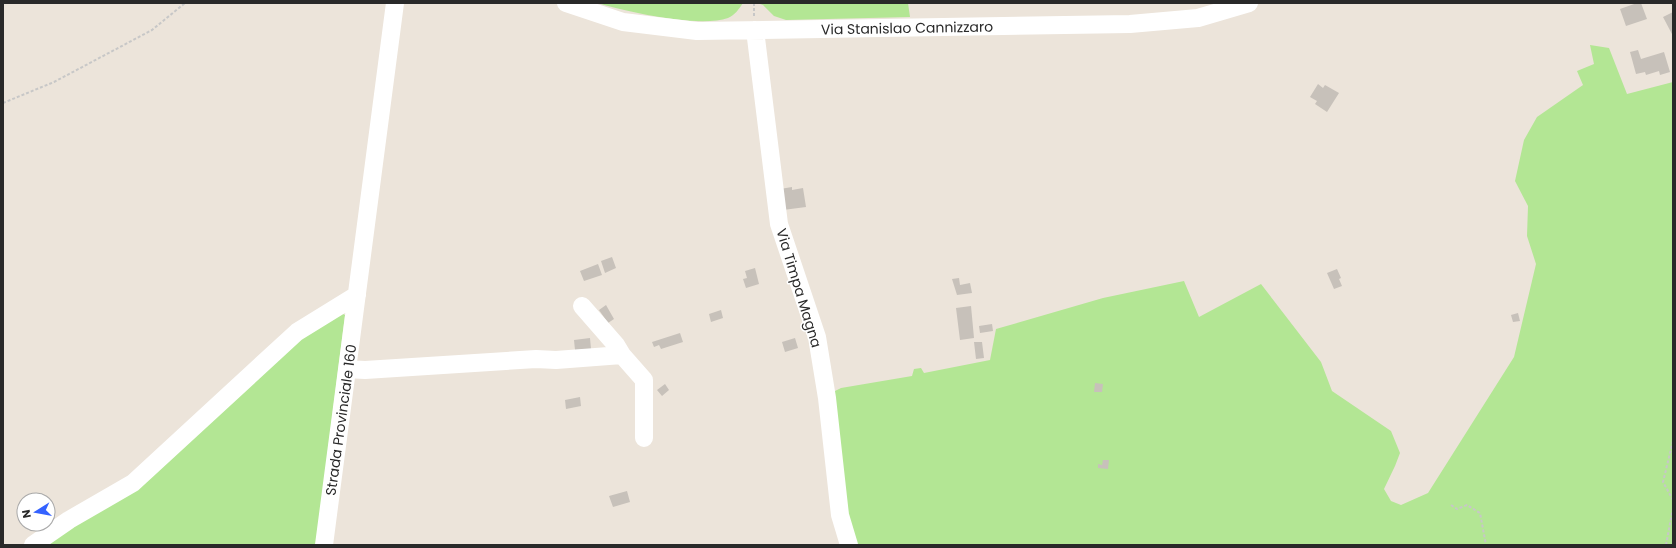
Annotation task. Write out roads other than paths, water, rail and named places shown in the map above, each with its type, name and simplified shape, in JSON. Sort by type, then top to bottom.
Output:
[{"type":"street","name":"Strada Provinciale 160","points":[[324,545],[395,3]]},
{"type":"street","name":"Via Stanislao Cannizzaro","points":[[566,3],[623,22],[697,31],[1130,24],[1198,18],[1249,3]]},
{"type":"street","name":"Via Timpa Magna","points":[[755,30],[779,224],[817,337],[832,435],[840,515],[849,545]]},
{"type":"street","points":[[33,545],[69,520],[133,483],[297,332],[357,295]]},
{"type":"street","points":[[582,306],[644,380],[644,438]]},
{"type":"street","points":[[347,369],[365,370],[622,355]]}]
